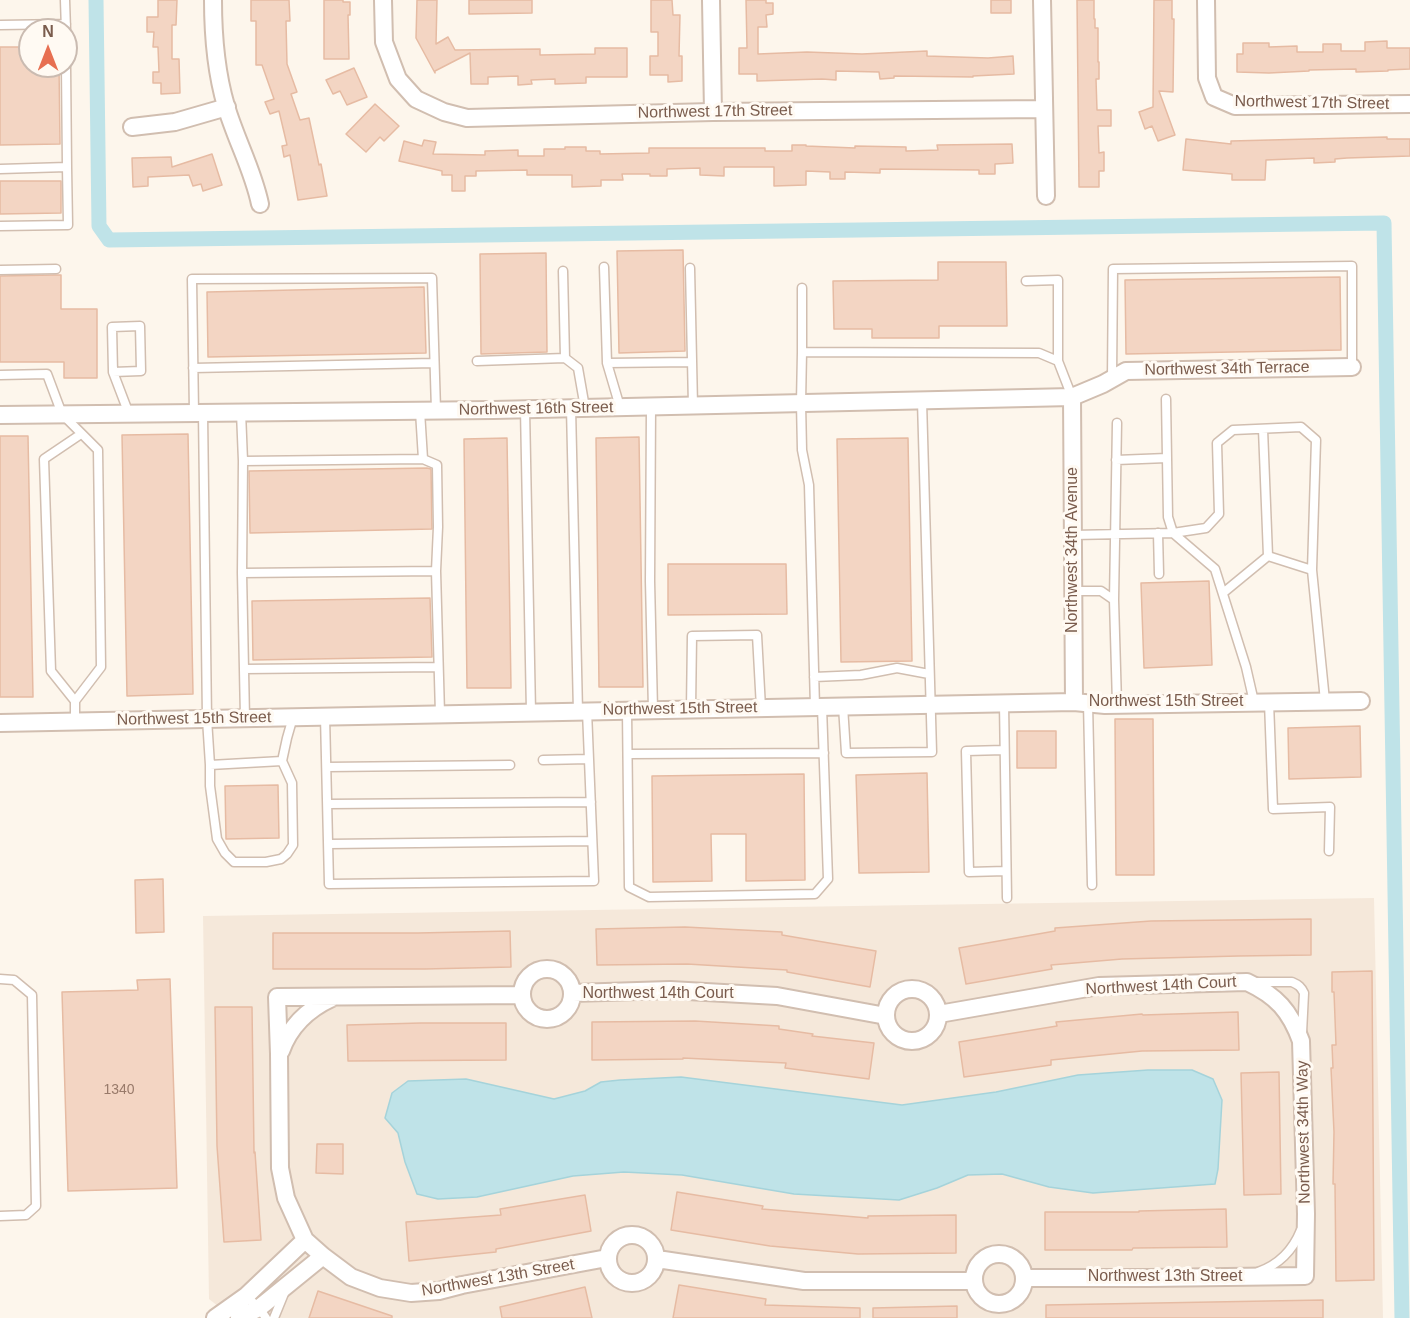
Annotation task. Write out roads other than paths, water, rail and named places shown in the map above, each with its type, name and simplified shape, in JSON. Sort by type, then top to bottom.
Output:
[{"type":"street","points":[[213,0],[214,44],[226,107],[249,165],[260,204]]},
{"type":"street","name":"Northwest 17th Street","points":[[383,0],[384,42],[398,79],[416,99],[444,112],[467,118],[713,112],[1044,109]]},
{"type":"street","points":[[711,0],[713,112]]},
{"type":"street","points":[[1042,0],[1046,196]]},
{"type":"street","name":"Northwest 17th Street","points":[[1206,0],[1207,78],[1214,97],[1235,106],[1410,104]]},
{"type":"street","points":[[132,127],[175,122],[226,107]]},
{"type":"street","name":"Northwest 34th Terrace","points":[[1072,397],[1126,371],[1352,368]]},
{"type":"street","name":"Northwest 16th Street","points":[[0,415],[428,411],[1072,397]]},
{"type":"street","name":"Northwest 34th Avenue","points":[[1072,397],[1074,591],[1081,702]]},
{"type":"street","name":"Northwest 15th Street","points":[[0,723],[1004,703],[1361,701]]},
{"type":"street","points":[[546,969],[556,970],[564,976],[573,993],[566,1011],[548,1020],[538,1018],[530,1012],[524,1005],[522,995],[529,977],[537,971],[546,969]]},
{"type":"street","name":"Northwest 14th Court","points":[[939,1014],[1100,986],[1247,982],[1273,997]]},
{"type":"street","points":[[911,989],[921,990],[930,996],[939,1014],[932,1033],[923,1039],[913,1041],[903,1040],[894,1035],[888,1026],[886,1016],[887,1006],[892,997],[901,991],[911,989]]},
{"type":"street","name":"Northwest 14th Court","points":[[573,993],[670,990],[777,996],[886,1016]]},
{"type":"street","points":[[214,1318],[246,1296],[305,1240],[286,1198],[280,1168],[277,997],[522,995]]},
{"type":"street","points":[[279,1054],[287,1036],[299,1020],[322,1003],[340,996]]},
{"type":"street","name":"Northwest 34th Way","points":[[1273,997],[1295,1023],[1302,1041],[1305,1276]]},
{"type":"street","points":[[633,1234],[642,1236],[650,1242],[657,1259],[649,1276],[640,1282],[631,1283],[621,1281],[614,1276],[607,1258],[609,1249],[615,1241],[633,1234]]},
{"type":"street","name":"Northwest 13th Street","points":[[305,1240],[322,1256],[351,1277],[380,1288],[411,1293],[439,1291],[607,1258]]},
{"type":"street","points":[[997,1254],[1015,1260],[1024,1278],[1023,1288],[1018,1296],[1000,1305],[982,1298],[973,1281],[980,1263],[987,1257],[997,1254]]},
{"type":"street","points":[[239,1318],[262,1313],[287,1286],[322,1256]]},
{"type":"street","points":[[657,1259],[804,1281],[973,1281]]},
{"type":"street","name":"Northwest 13th Street","points":[[1024,1278],[1305,1276]]},
{"type":"lane","points":[[65,0],[66,18]]},
{"type":"lane","points":[[0,25],[18,26]]},
{"type":"lane","points":[[0,226],[68,225],[66,78]]},
{"type":"lane","points":[[0,169],[67,167]]},
{"type":"lane","points":[[1112,379],[1113,269],[1352,266],[1352,368]]},
{"type":"lane","points":[[604,267],[607,363],[620,407]]},
{"type":"lane","points":[[690,268],[693,406]]},
{"type":"lane","points":[[0,270],[56,269]]},
{"type":"lane","points":[[563,271],[565,358]]},
{"type":"lane","points":[[293,717],[282,760],[292,783],[293,845],[281,859],[266,862],[234,862],[225,853],[218,839],[210,786],[198,413],[193,368],[192,279],[432,278],[434,363],[423,459]]},
{"type":"lane","points":[[1026,281],[1058,280],[1058,360],[1072,397]]},
{"type":"lane","points":[[627,711],[629,887],[649,897],[815,894],[828,879],[824,753],[814,677],[809,485],[802,450],[802,288]]},
{"type":"lane","points":[[113,372],[141,370],[140,326],[112,327],[113,372],[129,414]]},
{"type":"lane","points":[[802,352],[1039,353],[1058,360]]},
{"type":"lane","points":[[325,716],[330,884],[594,881],[589,759],[582,711],[578,368],[565,358],[477,360]]},
{"type":"lane","points":[[607,363],[692,362]]},
{"type":"lane","points":[[193,368],[434,363]]},
{"type":"lane","points":[[0,375],[47,374],[62,414],[98,450],[101,667],[75,701],[75,721]]},
{"type":"lane","points":[[1166,399],[1168,517],[1173,533],[1215,569],[1246,667],[1261,702],[1273,809],[1330,807],[1329,851]]},
{"type":"lane","points":[[843,706],[846,753],[932,752],[922,401]]},
{"type":"lane","points":[[651,407],[650,581],[653,710]]},
{"type":"lane","points":[[525,409],[531,712]]},
{"type":"lane","points":[[241,412],[245,718]]},
{"type":"lane","points":[[1117,423],[1114,600],[1117,704]]},
{"type":"lane","points":[[1073,535],[1173,533],[1206,528],[1219,514],[1217,444],[1233,430],[1302,428],[1316,440],[1312,570],[1325,702]]},
{"type":"lane","points":[[1263,429],[1268,556]]},
{"type":"lane","points":[[75,701],[51,671],[44,459],[81,434]]},
{"type":"lane","points":[[1116,459],[1167,458]]},
{"type":"lane","points":[[243,461],[423,459],[436,465],[440,714]]},
{"type":"lane","points":[[1158,533],[1159,574]]},
{"type":"lane","points":[[1268,556],[1312,570]]},
{"type":"lane","points":[[1223,593],[1268,556]]},
{"type":"lane","points":[[242,573],[436,571]]},
{"type":"lane","points":[[1074,591],[1101,591],[1114,600]]},
{"type":"lane","points":[[691,709],[692,636],[757,634],[761,708]]},
{"type":"lane","points":[[244,669],[438,667]]},
{"type":"lane","points":[[814,677],[861,675],[897,668],[929,674]]},
{"type":"lane","points":[[1081,702],[1092,885]]},
{"type":"lane","points":[[1004,703],[1007,898]]},
{"type":"lane","points":[[1004,750],[966,751],[969,872],[1006,871]]},
{"type":"lane","points":[[627,754],[824,753]]},
{"type":"lane","points":[[543,760],[589,759]]},
{"type":"lane","points":[[210,765],[282,760]]},
{"type":"lane","points":[[327,767],[510,765]]},
{"type":"lane","points":[[328,804],[591,802]]},
{"type":"lane","points":[[329,844],[592,841]]},
{"type":"lane","points":[[0,979],[14,980],[32,995],[36,1206],[27,1215],[0,1216]]},
{"type":"lane","points":[[1247,982],[1292,982],[1302,988],[1304,993],[1302,1041]]},
{"type":"lane","points":[[1243,1276],[1263,1270],[1281,1259],[1295,1243],[1306,1214]]},
{"type":"lane","points":[[274,1318],[287,1286]]},
{"type":"lane","points":[[246,1296],[262,1313]]},
{"type":"water","points":[[1148,1070],[1192,1070],[1213,1079],[1222,1100],[1215,1184],[1093,1193],[1049,1187],[1002,1174],[968,1175],[899,1200],[794,1194],[682,1175],[624,1172],[573,1176],[477,1197],[438,1199],[417,1194],[405,1162],[398,1133],[385,1118],[392,1093],[408,1081],[466,1079],[554,1099],[585,1091],[601,1082],[681,1077],[902,1105],[996,1092],[1078,1075]]},
{"type":"waterway","points":[[96,0],[99,226],[109,240],[1384,223],[1402,1318]]}]
